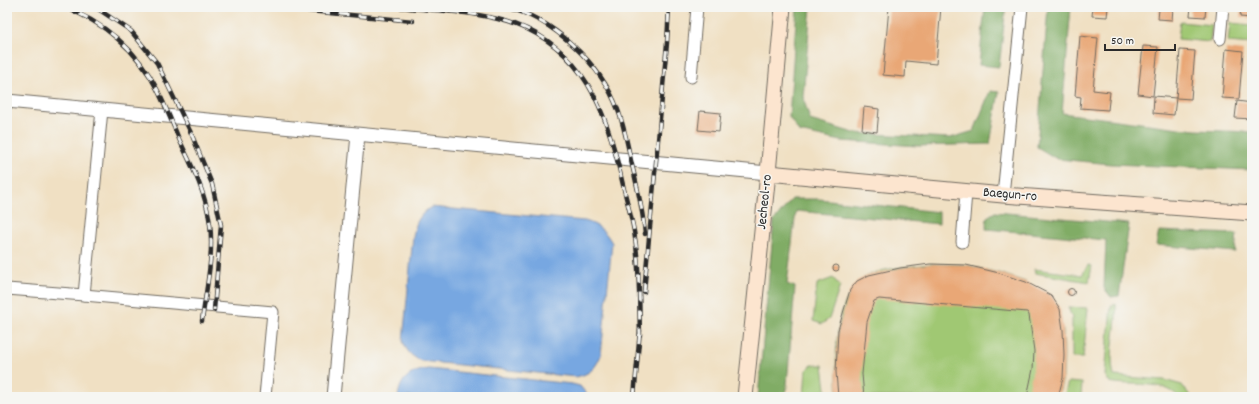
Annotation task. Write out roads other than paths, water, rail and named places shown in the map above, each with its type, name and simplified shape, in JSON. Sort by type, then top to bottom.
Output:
[{"type":"main road","name":"Jecheol-ro","points":[[745,397],[783,7]]},
{"type":"main road","name":"Baegun-ro","points":[[768,173],[966,192],[1252,213]]},
{"type":"street","points":[[691,77],[697,7]]},
{"type":"street","points":[[1003,195],[1022,7]]},
{"type":"street","points":[[1220,39],[1223,7]]},
{"type":"street","points":[[7,101],[768,173]]},
{"type":"street","points":[[84,295],[102,110]]},
{"type":"street","points":[[333,397],[358,134]]},
{"type":"street","points":[[962,242],[966,192]]},
{"type":"street","points":[[7,289],[273,312],[265,397]]},
{"type":"water","points":[[431,207],[585,221],[594,224],[604,231],[612,243],[601,355],[597,364],[592,370],[576,377],[421,361],[410,353],[403,341],[413,236],[419,219]]},
{"type":"water","points":[[429,369],[572,384],[580,386],[589,397],[398,397],[399,390],[404,380],[412,374]]},
{"type":"railway","points":[[63,7],[92,20],[118,39],[140,62],[149,75],[166,107],[202,191],[210,224],[211,248],[202,321]]},
{"type":"railway","points":[[95,7],[131,31],[157,63],[191,133],[212,184],[221,225],[214,310]]},
{"type":"railway","points":[[268,7],[413,21]]},
{"type":"railway","points":[[397,7],[480,15],[512,23],[527,29],[549,42],[567,57],[582,75],[594,95],[611,139],[634,232],[638,262],[640,335]]},
{"type":"railway","points":[[505,7],[541,21],[557,32],[573,45],[600,76],[610,93],[623,124],[640,201],[645,234]]},
{"type":"railway","points":[[644,292],[669,7]]},
{"type":"railway","points":[[634,397],[640,330]]}]
